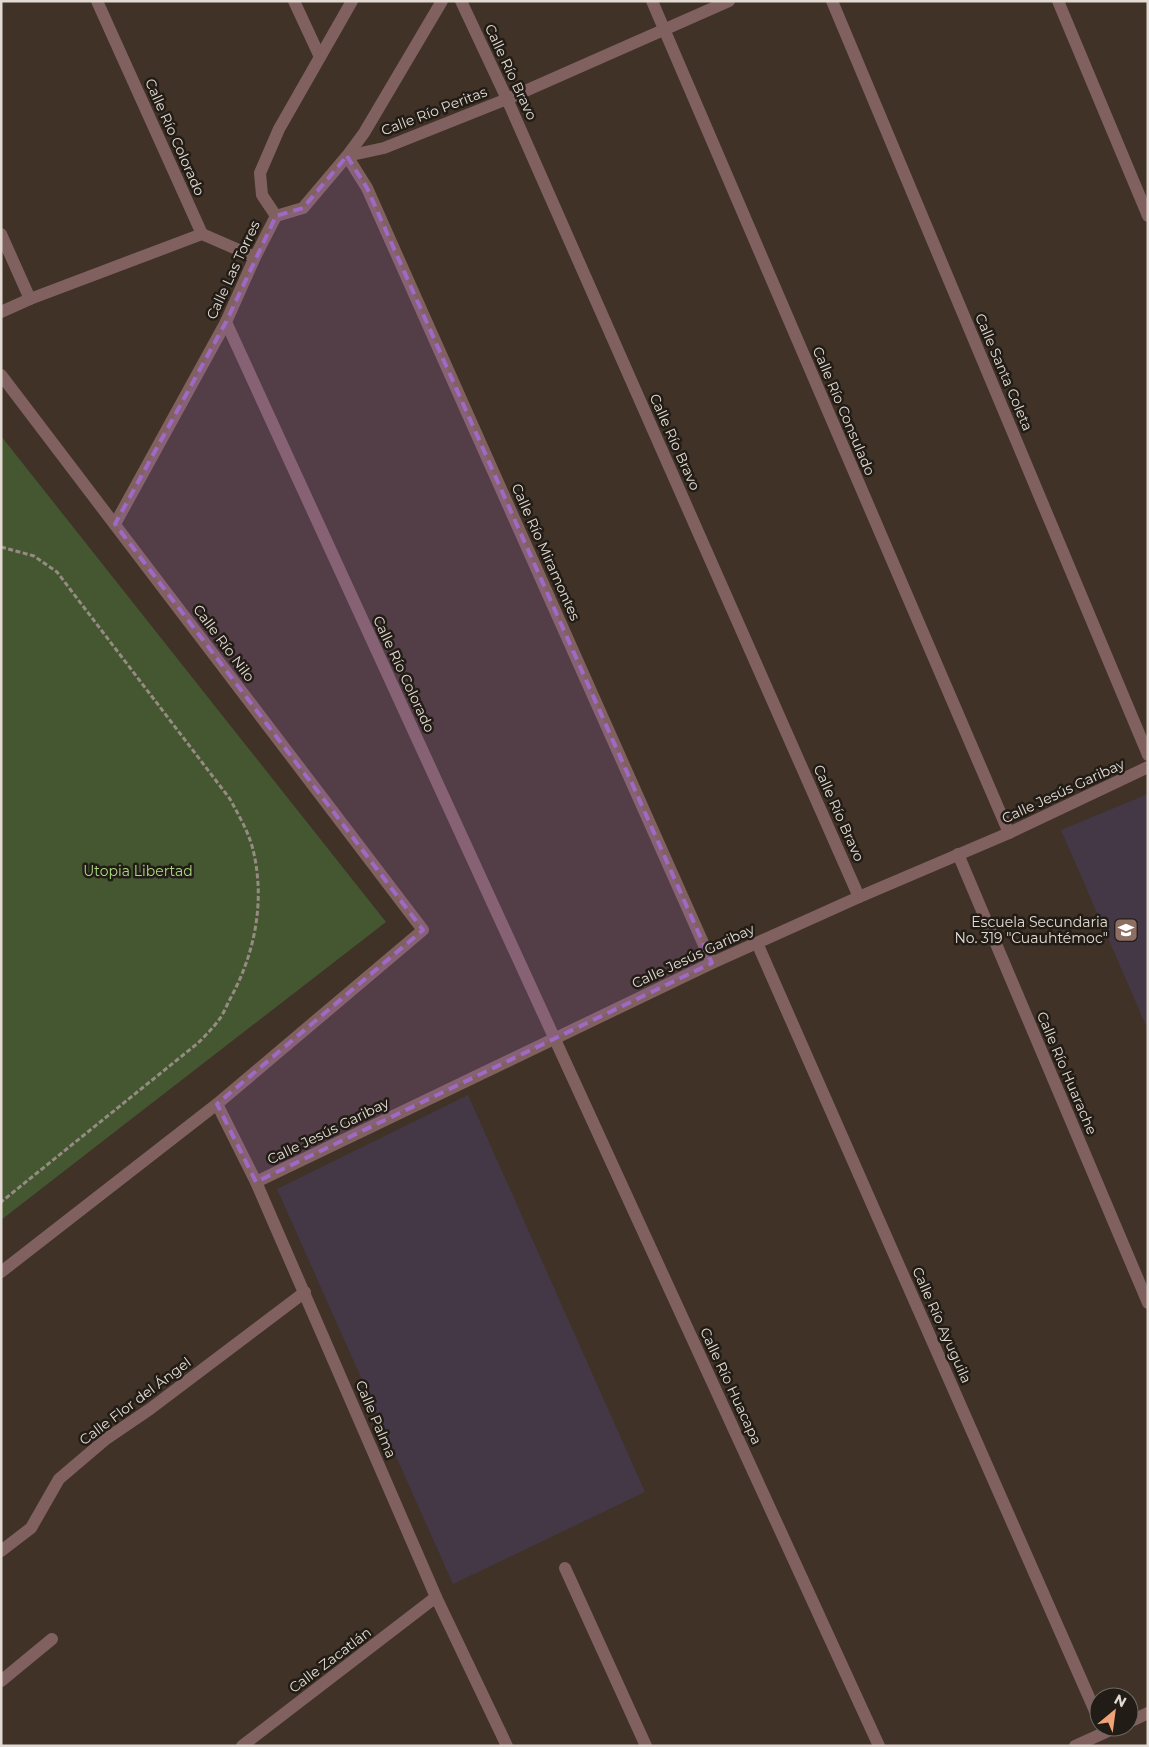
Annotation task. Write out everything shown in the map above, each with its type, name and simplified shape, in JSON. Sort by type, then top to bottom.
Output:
[{"type":"street","name":"Calle Río Colorado","points":[[97,1],[202,234]]},
{"type":"street","points":[[294,1],[320,57]]},
{"type":"street","name":"Calle Las Torres","points":[[115,524],[226,322],[255,257],[276,216],[262,195],[260,173],[279,129],[352,1]]},
{"type":"street","points":[[276,216],[303,208],[347,156],[364,132],[442,1]]},
{"type":"street","name":"Calle Río Bravo","points":[[461,1],[507,99],[859,897]]},
{"type":"street","name":"Calle Río Consulado","points":[[652,1],[1009,832]]},
{"type":"street","name":"Calle Río Peritas","points":[[347,156],[384,148],[507,99],[729,1]]},
{"type":"street","name":"Calle Santa Coleta","points":[[832,1],[1148,755]]},
{"type":"street","points":[[1058,1],[1148,216]]},
{"type":"street","name":"Calle Río Miramontes","points":[[347,156],[367,188],[712,963]]},
{"type":"street","points":[[1,234],[30,299]]},
{"type":"street","points":[[1,312],[30,299],[202,234],[255,257]]},
{"type":"street","name":"Calle Río Colorado","points":[[226,322],[555,1039]]},
{"type":"street","name":"Calle Río Nilo","points":[[1,375],[422,930],[217,1104]]},
{"type":"street","name":"Calle Jesús Garibay","points":[[256,1182],[757,942],[1009,832],[1148,767]]},
{"type":"street","name":"Calle Río Huarache","points":[[958,854],[1148,1303]]},
{"type":"street","name":"Calle Río Ayuguila","points":[[757,942],[1089,1697]]},
{"type":"street","name":"Calle Río Huacapa","points":[[555,1039],[879,1746]]},
{"type":"street","points":[[1,1272],[217,1104]]},
{"type":"street","name":"Calle Palma","points":[[217,1104],[256,1182],[436,1597],[507,1746]]},
{"type":"street","name":"Calle Flor del Ángel","points":[[1,1551],[31,1528],[59,1480],[106,1439],[150,1410],[304,1292]]},
{"type":"street","points":[[565,1568],[646,1746]]},
{"type":"street","name":"Calle Zacatlán","points":[[242,1746],[436,1597]]},
{"type":"street","points":[[1,1681],[52,1639]]},
{"type":"street","points":[[1075,1746],[1091,1737]]},
{"type":"path","points":[[1,547],[34,556],[57,572],[230,798],[244,824],[254,854],[260,896],[256,932],[247,964],[237,987],[218,1020],[198,1044],[1,1202]]},
{"type":"highlighted area","points":[[347,156],[367,188],[712,963],[256,1182],[217,1104],[423,930],[115,524],[226,322],[276,216],[303,208]]},
{"type":"shaded area","name":"Escuela Secundaria No. 319 \"Cuauhtémoc\"","points":[[1148,794],[1148,1030],[1061,830]]},
{"type":"shaded area","points":[[468,1095],[645,1492],[453,1584],[277,1189]]},
{"type":"green space","name":"Utopia Libertad","points":[[1,436],[386,922],[1,1220]]},
{"type":"place","name":"Escuela Secundaria No. 319 \"Cuauhtémoc\"","points":[[1126,930]]}]
